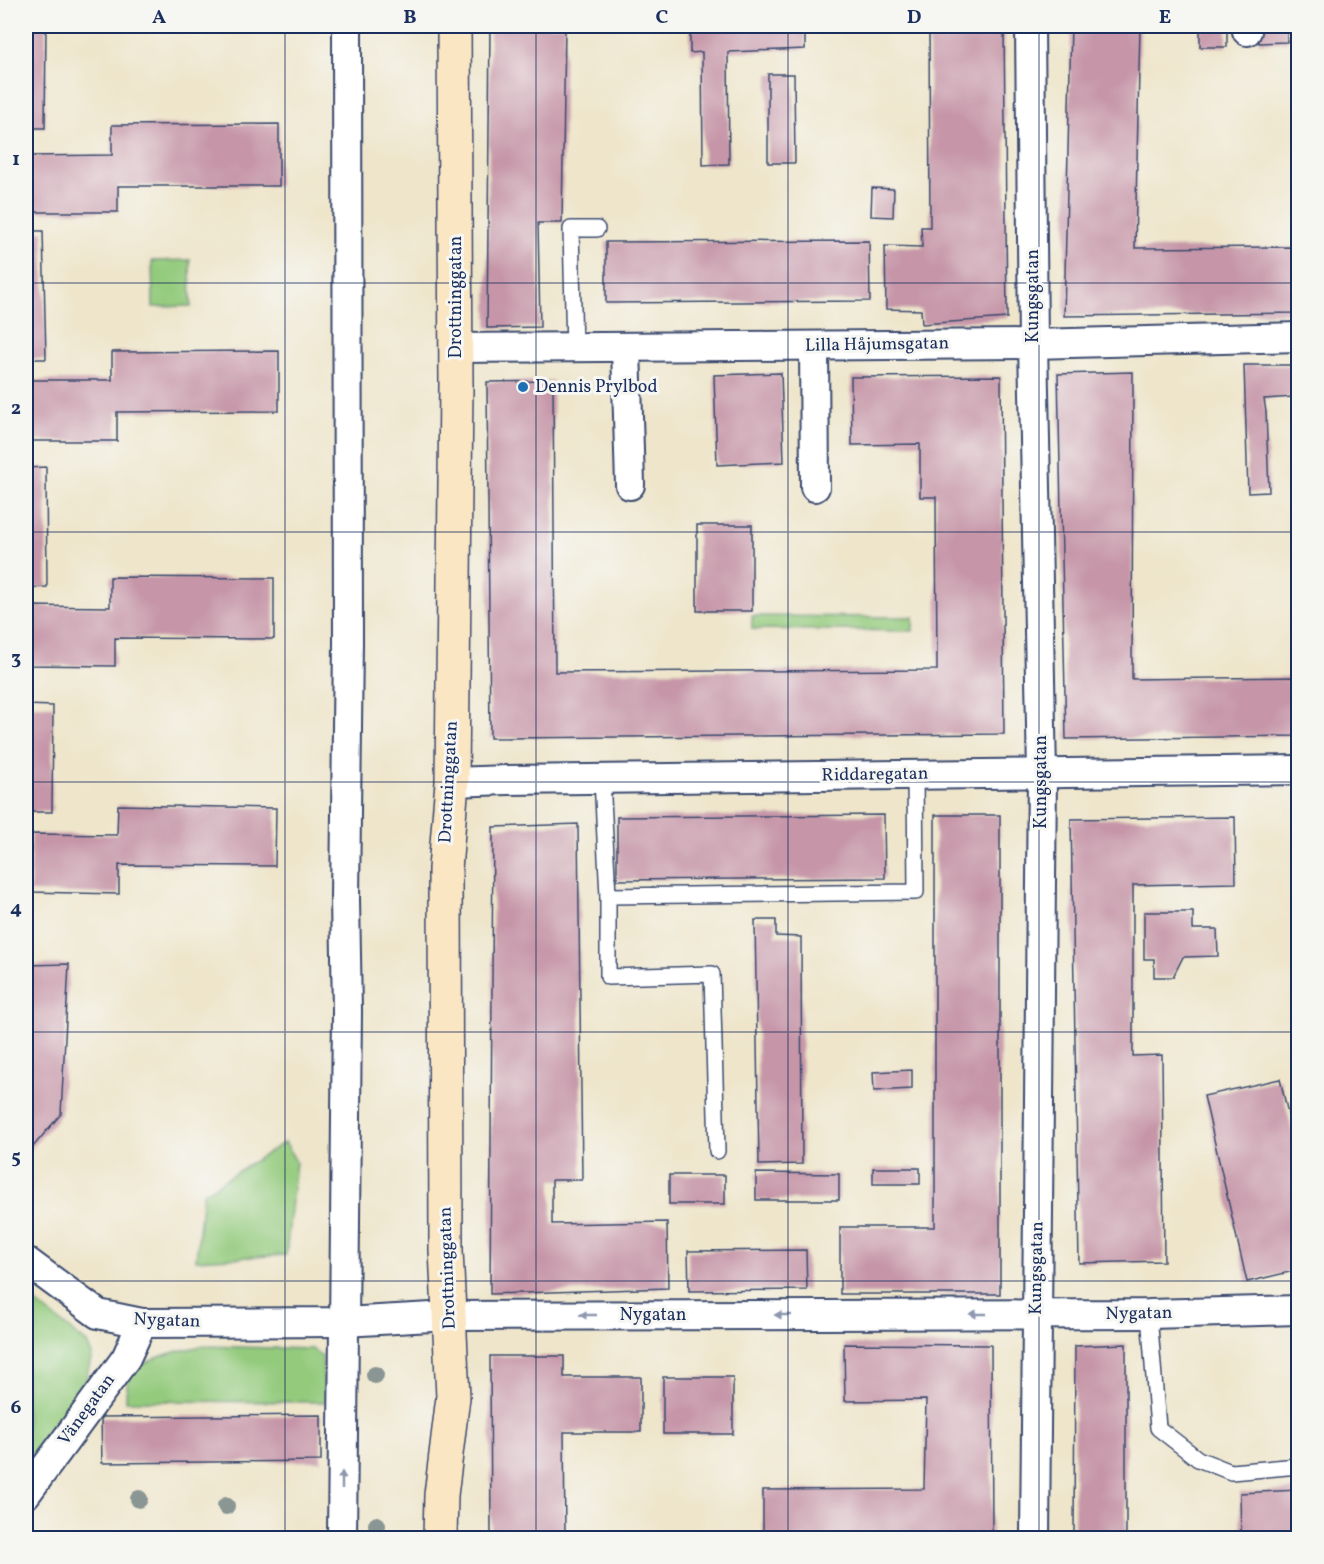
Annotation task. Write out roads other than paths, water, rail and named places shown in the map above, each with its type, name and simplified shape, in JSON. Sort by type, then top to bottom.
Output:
[{"type":"street","points":[[342,1539],[348,642],[346,26]]},
{"type":"street","name":"Drottninggatan","points":[[440,1539],[441,1495],[453,1397],[446,1238],[445,869],[452,782],[456,348],[454,26]]},
{"type":"street","name":"Kungsgatan","points":[[1030,26],[1033,344],[1042,773],[1035,1539]]},
{"type":"street","name":"Lilla Håjumsgatan","points":[[456,348],[1033,344],[1299,337]]},
{"type":"street","points":[[814,346],[816,487]]},
{"type":"street","points":[[626,348],[630,485]]},
{"type":"street","name":"Riddaregatan","points":[[452,782],[1299,770]]},
{"type":"street","name":"Nygatan","points":[[26,1261],[98,1314],[142,1323],[344,1322],[449,1316],[1298,1315]]},
{"type":"street","name":"Vänegatan","points":[[26,1494],[126,1358],[142,1323]]},
{"type":"lane","points":[[574,348],[571,229],[597,229]]},
{"type":"lane","points":[[608,896],[916,892],[915,774]]},
{"type":"lane","points":[[603,779],[608,896],[608,977],[712,974],[717,1151]]},
{"type":"lane","points":[[1149,1314],[1158,1428],[1198,1459],[1231,1472],[1299,1466]]},
{"type":"place","name":"Dennis Prylbod","points":[[523,387]]}]
